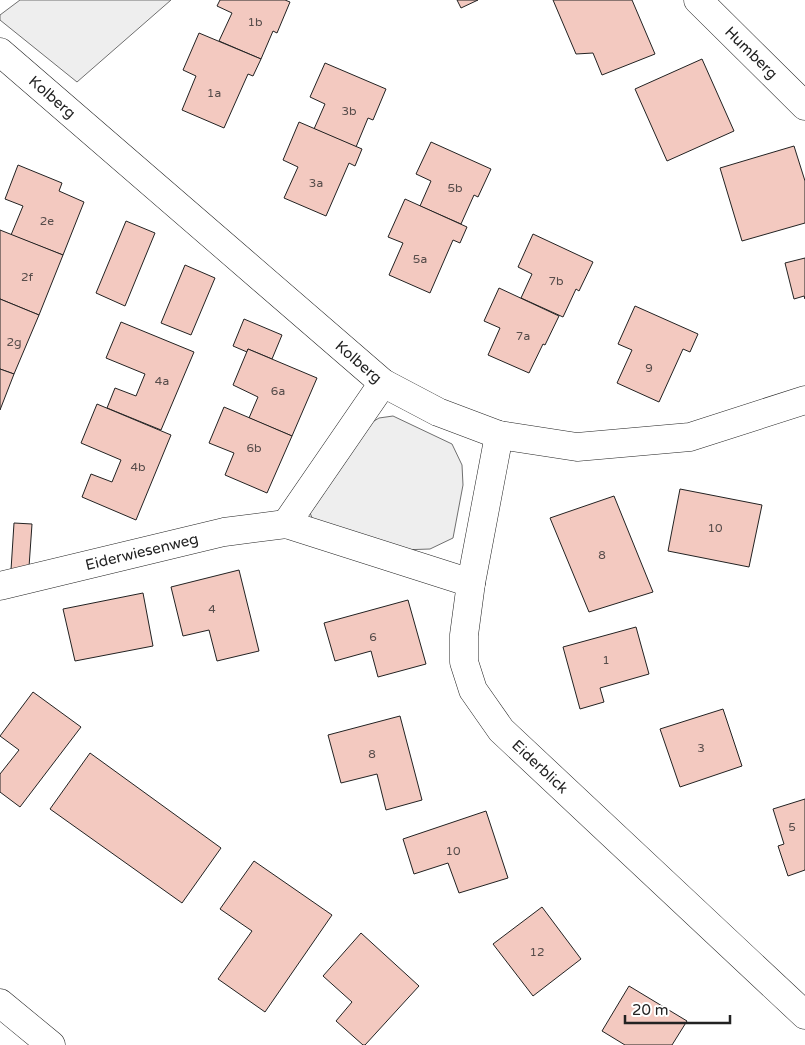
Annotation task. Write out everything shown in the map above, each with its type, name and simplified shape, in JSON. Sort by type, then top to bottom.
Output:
[{"type":"street","name":"Humberg","points":[[698,0],[805,106]]},
{"type":"street","name":"Kolberg","points":[[0,52],[384,383],[438,412],[499,435],[577,447],[690,437],[805,400]]},
{"type":"street","points":[[384,383],[286,524],[471,583]]},
{"type":"street","name":"Eiderblick","points":[[499,435],[471,583],[464,634],[464,662],[473,690],[501,730],[805,1015]]},
{"type":"street","name":"Eiderwiesenweg","points":[[0,586],[224,532],[286,524]]},
{"type":"street","points":[[0,1003],[51,1045]]},
{"type":"shaded area","points":[[20,0],[171,0],[77,82],[0,20],[0,15]]},
{"type":"shaded area","points":[[393,416],[452,444],[462,465],[463,485],[453,538],[430,549],[400,550],[315,525],[308,508],[366,426],[379,418]]},
{"type":"building","points":[[220,0],[285,0],[290,2],[277,33],[273,31],[261,59],[219,41],[232,13],[217,6]]},
{"type":"building","points":[[457,0],[478,0],[461,8]]},
{"type":"building","points":[[553,0],[632,0],[655,54],[602,75],[593,53],[576,54]]},
{"type":"building","points":[[199,33],[261,59],[253,76],[248,74],[224,128],[182,110],[196,76],[183,70]]},
{"type":"building","points":[[702,59],[734,131],[667,161],[635,89]]},
{"type":"building","points":[[325,63],[386,89],[373,120],[368,118],[356,147],[314,129],[325,104],[310,97]]},
{"type":"building","points":[[299,122],[362,149],[355,166],[349,163],[326,216],[284,198],[298,167],[283,160]]},
{"type":"building","points":[[431,142],[491,169],[478,197],[474,195],[461,224],[420,206],[431,181],[416,174]]},
{"type":"building","points":[[794,146],[805,181],[805,223],[742,241],[720,168]]},
{"type":"building","points":[[18,165],[62,183],[59,191],[84,202],[63,255],[11,235],[23,206],[5,199]]},
{"type":"building","points":[[405,199],[467,227],[460,243],[453,240],[430,293],[389,275],[403,243],[388,237]]},
{"type":"building","points":[[126,221],[155,233],[125,306],[96,293]]},
{"type":"building","points":[[0,230],[63,255],[39,315],[0,299]]},
{"type":"building","points":[[533,234],[593,262],[579,291],[576,289],[563,317],[521,298],[532,274],[518,267]]},
{"type":"building","points":[[805,258],[805,299],[804,296],[794,299],[785,263]]},
{"type":"building","points":[[185,265],[215,278],[191,335],[161,323]]},
{"type":"building","points":[[499,288],[559,316],[529,373],[488,355],[500,328],[484,321]]},
{"type":"building","points":[[0,299],[39,315],[14,374],[0,369]]},
{"type":"building","points":[[635,306],[698,334],[690,352],[683,349],[659,402],[617,383],[632,350],[618,344]]},
{"type":"building","points":[[244,319],[282,335],[272,359],[248,349],[247,352],[233,346]]},
{"type":"building","points":[[121,322],[194,352],[161,430],[107,408],[115,388],[136,396],[145,374],[106,358]]},
{"type":"building","points":[[248,349],[317,378],[292,436],[249,418],[258,397],[233,385]]},
{"type":"building","points":[[0,369],[14,374],[0,410]]},
{"type":"building","points":[[97,404],[171,435],[136,520],[82,497],[91,474],[112,482],[121,460],[81,443]]},
{"type":"building","points":[[224,407],[292,436],[267,493],[225,475],[234,453],[209,443]]},
{"type":"building","points":[[680,489],[762,505],[749,567],[668,551]]},
{"type":"building","points":[[614,496],[653,592],[589,612],[550,518]]},
{"type":"building","points":[[14,523],[32,524],[29,567],[11,570]]},
{"type":"building","points":[[239,570],[259,651],[217,661],[209,630],[183,636],[171,587]]},
{"type":"building","points":[[143,593],[153,646],[75,661],[63,609]]},
{"type":"building","points":[[408,600],[426,664],[378,677],[371,651],[335,661],[324,623]]},
{"type":"building","points":[[636,627],[649,674],[600,688],[604,702],[580,709],[563,647]]},
{"type":"building","points":[[33,692],[81,727],[20,807],[0,792],[0,774],[19,750],[0,736]]},
{"type":"building","points":[[723,709],[742,766],[680,787],[660,729]]},
{"type":"building","points":[[400,716],[422,800],[386,810],[377,774],[341,783],[328,735]]},
{"type":"building","points":[[90,753],[221,848],[182,903],[50,809]]},
{"type":"building","points":[[805,799],[805,870],[788,876],[778,846],[784,844],[773,809]]},
{"type":"building","points":[[486,811],[508,878],[459,893],[448,863],[414,874],[403,839]]},
{"type":"building","points":[[254,861],[332,915],[265,1012],[218,979],[252,931],[220,909]]},
{"type":"building","points":[[542,907],[581,959],[533,996],[493,944]]},
{"type":"building","points":[[361,933],[419,986],[365,1045],[336,1021],[352,1002],[323,976]]},
{"type":"building","points":[[629,986],[687,1021],[672,1045],[625,1045],[602,1031]]}]
